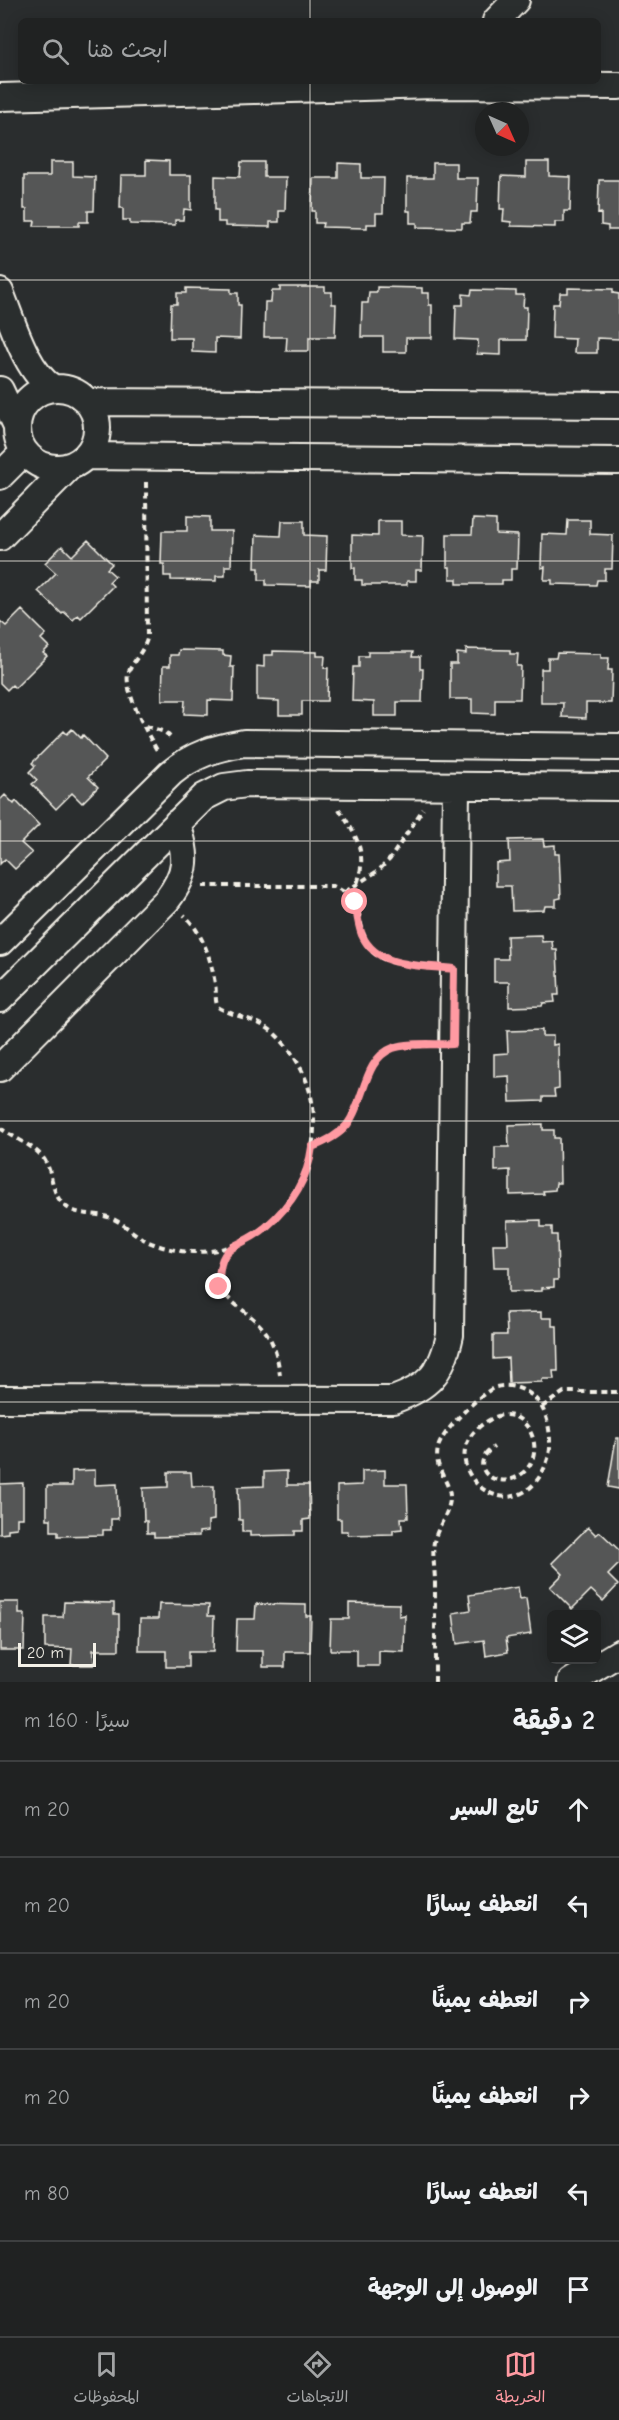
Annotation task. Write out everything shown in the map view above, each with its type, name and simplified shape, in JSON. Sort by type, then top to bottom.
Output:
[{"type":"street","points":[[499,18],[516,0]]},
{"type":"street","points":[[0,97],[405,84]]},
{"type":"street","points":[[497,84],[619,86]]},
{"type":"street","points":[[0,292],[30,363],[41,381],[53,387],[73,390],[89,402],[96,415],[98,430],[94,444],[0,537]]},
{"type":"street","points":[[53,387],[39,391],[28,400],[20,412],[17,426],[18,440],[24,452],[44,466],[77,461],[146,458],[619,461]]},
{"type":"street","points":[[0,390],[17,426]]},
{"type":"street","points":[[89,402],[619,405]]},
{"type":"street","points":[[0,476],[24,452]]},
{"type":"street","points":[[26,973],[0,944],[178,767],[213,748],[244,743],[619,747]]},
{"type":"street","points":[[0,999],[204,797],[224,787],[246,784],[323,784],[619,787]]},
{"type":"street","points":[[0,1399],[393,1400],[415,1392],[433,1377],[445,1358],[450,1335],[454,969],[448,786]]},
{"type":"street","points":[[0,1068],[173,893],[184,869],[185,852],[177,823]]},
{"type":"street","points":[[571,1682],[619,1653]]},
{"type":"path","points":[[146,458],[147,639],[143,651],[129,671],[126,683],[129,695],[150,738],[178,767]]},
{"type":"path","points":[[146,726],[165,732],[178,767]]},
{"type":"path","points":[[323,784],[356,835],[362,851],[362,868],[356,885]]},
{"type":"path","points":[[345,892],[379,870],[390,859],[448,786]]},
{"type":"path","points":[[0,1128],[34,1149],[45,1160],[54,1192],[65,1206],[80,1214],[98,1214],[113,1219],[153,1244],[190,1252],[230,1247],[265,1228],[292,1199],[310,1164],[315,1125],[308,1086],[291,1053],[274,1033],[252,1019],[218,1007],[215,1000],[212,966],[203,941],[173,893],[333,886],[345,892],[355,902],[362,934],[370,948],[383,959],[454,969]]},
{"type":"path","points":[[312,1147],[331,1139],[346,1126],[357,1109],[374,1063],[383,1053],[396,1047],[453,1044]]},
{"type":"path","points":[[230,1247],[218,1265],[219,1287],[232,1304],[251,1316],[267,1333],[277,1354],[280,1377],[276,1400]]},
{"type":"path","points":[[435,1682],[434,1542],[449,1506],[450,1496],[440,1474],[437,1461],[438,1447],[443,1434],[481,1397],[495,1388],[508,1386],[522,1388],[534,1396],[542,1407],[550,1427],[551,1449],[537,1481],[523,1492],[506,1497],[489,1494],[475,1484],[466,1469],[464,1451],[475,1430],[495,1416],[507,1415],[519,1418],[534,1436],[532,1459],[518,1477],[496,1481],[488,1477],[483,1469],[482,1460],[486,1452],[494,1447]]},
{"type":"path","points":[[542,1407],[564,1392],[619,1392]]},
{"type":"building","points":[[146,160],[169,161],[169,175],[191,175],[191,210],[184,209],[183,220],[175,220],[175,225],[130,224],[130,220],[123,220],[123,208],[120,208],[121,175],[146,175]]},
{"type":"building","points":[[50,162],[73,162],[73,176],[95,177],[94,211],[88,211],[88,222],[79,222],[79,226],[34,226],[35,221],[27,221],[27,209],[24,209],[24,176],[50,176]]},
{"type":"building","points":[[241,162],[264,162],[264,177],[286,177],[285,211],[279,211],[279,222],[270,222],[270,227],[225,226],[225,222],[218,222],[218,210],[215,210],[215,176],[240,177]]},
{"type":"building","points":[[526,162],[549,162],[549,176],[571,177],[570,211],[564,211],[564,222],[555,222],[555,227],[511,226],[511,222],[503,221],[504,209],[500,209],[501,176],[526,177]]},
{"type":"building","points":[[338,163],[361,164],[361,178],[384,178],[383,213],[376,213],[376,224],[367,224],[367,228],[322,227],[323,223],[315,223],[315,211],[312,211],[313,178],[338,178]]},
{"type":"building","points":[[433,163],[456,163],[456,178],[478,178],[477,212],[471,212],[470,223],[462,223],[462,228],[417,227],[417,223],[410,223],[410,211],[407,211],[407,178],[433,178]]},
{"type":"building","points":[[599,180],[619,180],[619,230],[608,230],[608,226],[601,225],[601,213],[598,214]]},
{"type":"building","points":[[280,287],[325,287],[325,292],[332,292],[332,304],[336,304],[335,337],[309,337],[309,351],[286,351],[287,337],[264,337],[265,302],[271,302],[272,291],[280,291]]},
{"type":"building","points":[[377,287],[422,288],[422,293],[429,293],[429,305],[432,305],[432,338],[406,338],[406,352],[383,352],[383,337],[361,337],[362,303],[368,303],[369,292],[377,292]]},
{"type":"building","points":[[186,288],[231,289],[231,293],[238,293],[238,305],[241,305],[240,339],[215,338],[215,353],[192,352],[192,338],[170,338],[171,304],[177,304],[177,293],[186,293]]},
{"type":"building","points":[[568,288],[613,289],[613,293],[619,294],[619,339],[597,338],[597,353],[574,353],[575,339],[552,338],[553,304],[559,304],[560,293],[568,293]]},
{"type":"building","points":[[472,290],[516,291],[516,295],[524,295],[523,307],[527,307],[526,340],[501,340],[501,355],[477,354],[478,340],[455,339],[456,305],[463,305],[463,294],[471,295]]},
{"type":"building","points":[[187,516],[210,517],[210,531],[232,531],[231,566],[225,566],[225,576],[216,576],[216,581],[171,580],[171,576],[164,576],[164,564],[161,564],[162,531],[187,531]]},
{"type":"building","points":[[473,519],[496,520],[496,534],[518,535],[517,569],[511,569],[511,580],[502,580],[502,584],[457,584],[457,579],[450,579],[450,567],[447,567],[447,534],[472,534]]},
{"type":"building","points":[[568,520],[590,520],[590,534],[613,535],[612,569],[605,569],[605,580],[597,580],[596,585],[552,584],[552,580],[544,580],[545,567],[541,568],[542,534],[567,535]]},
{"type":"building","points":[[282,521],[304,521],[304,535],[327,536],[326,570],[319,570],[319,581],[311,581],[311,586],[266,585],[266,580],[259,580],[259,568],[255,568],[256,535],[281,536]]},
{"type":"building","points":[[378,521],[401,521],[401,535],[423,536],[422,570],[416,570],[416,581],[407,581],[407,585],[362,585],[362,580],[355,580],[355,568],[352,568],[352,535],[378,536]]},
{"type":"building","points":[[88,540],[112,564],[107,569],[115,576],[109,582],[113,586],[81,618],[78,615],[73,620],[64,612],[62,614],[38,591],[56,573],[45,563],[62,546],[72,556]]},
{"type":"building","points":[[22,610],[46,634],[41,639],[49,647],[43,653],[47,656],[15,688],[12,685],[7,690],[0,683],[0,621],[6,626]]},
{"type":"building","points":[[466,649],[510,650],[510,654],[518,654],[517,666],[521,666],[520,699],[495,699],[495,714],[472,713],[472,699],[450,699],[450,664],[457,664],[457,653],[466,654]]},
{"type":"building","points":[[179,650],[223,651],[223,655],[231,656],[230,667],[234,667],[233,701],[208,700],[208,715],[184,714],[185,700],[162,700],[163,666],[170,666],[170,655],[178,655]]},
{"type":"building","points":[[273,651],[317,652],[317,656],[325,656],[324,668],[328,668],[327,701],[302,701],[302,715],[279,715],[279,701],[257,700],[257,666],[264,667],[264,655],[273,655]]},
{"type":"building","points":[[368,652],[413,652],[412,657],[420,657],[420,669],[423,669],[422,702],[397,702],[397,716],[374,716],[374,702],[352,701],[353,667],[359,667],[359,656],[368,656]]},
{"type":"building","points":[[557,653],[601,654],[601,658],[609,658],[608,670],[612,670],[611,703],[586,703],[586,718],[562,717],[563,703],[541,703],[541,669],[548,669],[548,658],[556,658]]},
{"type":"building","points":[[72,729],[81,738],[83,735],[106,759],[88,777],[98,787],[82,803],[72,793],[56,809],[32,784],[37,780],[29,772],[35,766],[32,763],[64,731],[67,734]]},
{"type":"building","points":[[5,795],[14,804],[16,801],[39,825],[21,843],[32,853],[15,869],[5,859],[0,864],[0,800]]},
{"type":"building","points":[[543,839],[544,846],[555,845],[555,854],[559,854],[561,898],[556,899],[556,906],[545,906],[544,910],[512,911],[511,886],[496,886],[496,863],[510,862],[509,840]]},
{"type":"building","points":[[541,935],[542,942],[552,941],[553,950],[557,950],[559,995],[554,995],[555,1002],[543,1003],[542,1006],[509,1007],[509,982],[494,982],[494,959],[508,959],[507,936]]},
{"type":"building","points":[[542,1030],[542,1036],[553,1036],[553,1045],[558,1044],[559,1089],[554,1090],[555,1097],[543,1097],[543,1101],[510,1102],[509,1076],[494,1077],[494,1054],[508,1053],[507,1031]]},
{"type":"building","points":[[543,1124],[543,1130],[554,1130],[554,1138],[559,1138],[560,1183],[556,1183],[555,1190],[543,1191],[544,1194],[510,1195],[510,1170],[495,1171],[495,1147],[509,1147],[508,1125]]},
{"type":"building","points":[[541,1220],[541,1227],[552,1227],[552,1235],[557,1235],[558,1280],[554,1280],[554,1287],[542,1288],[542,1291],[509,1292],[509,1267],[494,1267],[493,1244],[508,1244],[507,1221]]},
{"type":"building","points":[[541,1312],[541,1318],[552,1318],[552,1326],[557,1326],[558,1371],[553,1371],[554,1379],[542,1379],[542,1382],[509,1383],[508,1358],[493,1359],[493,1335],[507,1335],[506,1313]]},
{"type":"building","points":[[616,1438],[619,1438],[619,1489],[608,1487]]},
{"type":"building","points":[[95,1470],[95,1485],[117,1484],[118,1519],[111,1519],[111,1530],[103,1530],[103,1535],[58,1536],[58,1531],[51,1531],[51,1519],[47,1519],[47,1486],[72,1486],[72,1471]]},
{"type":"building","points":[[385,1470],[385,1484],[407,1484],[408,1518],[401,1518],[402,1529],[393,1530],[393,1534],[348,1535],[348,1531],[341,1531],[341,1519],[337,1519],[337,1486],[362,1485],[362,1471]]},
{"type":"building","points":[[287,1471],[287,1485],[309,1485],[310,1519],[303,1520],[303,1531],[295,1531],[295,1535],[250,1536],[250,1532],[242,1532],[242,1520],[239,1520],[238,1487],[264,1486],[264,1472]]},
{"type":"building","points":[[168,1472],[191,1472],[192,1486],[214,1486],[214,1520],[208,1521],[208,1531],[199,1532],[199,1536],[154,1537],[154,1533],[147,1533],[147,1521],[144,1521],[143,1488],[168,1487]]},
{"type":"building","points":[[23,1483],[23,1518],[17,1518],[17,1528],[8,1529],[8,1533],[0,1534],[0,1484]]},
{"type":"building","points":[[588,1527],[596,1535],[600,1532],[619,1550],[619,1564],[608,1575],[618,1585],[603,1601],[591,1590],[572,1609],[550,1587],[563,1574],[552,1563]]},
{"type":"building","points":[[518,1587],[520,1599],[526,1598],[531,1634],[506,1638],[508,1652],[486,1656],[484,1640],[457,1644],[453,1613],[471,1610],[469,1595]]},
{"type":"building","points":[[0,1602],[19,1602],[19,1614],[25,1614],[24,1650],[0,1650]]},
{"type":"building","points":[[64,1602],[114,1603],[114,1614],[119,1614],[119,1650],[93,1650],[94,1665],[71,1665],[72,1649],[45,1648],[45,1617],[63,1617]]},
{"type":"building","points":[[349,1603],[399,1604],[399,1616],[405,1615],[404,1652],[379,1651],[379,1666],[357,1666],[357,1650],[330,1650],[331,1619],[349,1619]]},
{"type":"building","points":[[159,1604],[209,1605],[208,1616],[214,1616],[213,1652],[188,1652],[188,1667],[166,1667],[166,1651],[139,1651],[140,1619],[158,1619]]},
{"type":"building","points":[[256,1604],[306,1605],[306,1616],[311,1616],[310,1652],[285,1652],[285,1667],[263,1667],[263,1651],[236,1651],[237,1619],[255,1619]]},
{"type":"route","points":[[219,1287],[218,1265],[230,1247],[265,1228],[292,1199],[310,1164],[312,1147],[331,1139],[346,1126],[357,1109],[374,1063],[383,1053],[396,1047],[453,1044],[454,969],[383,959],[370,948],[362,934],[355,902]]}]
